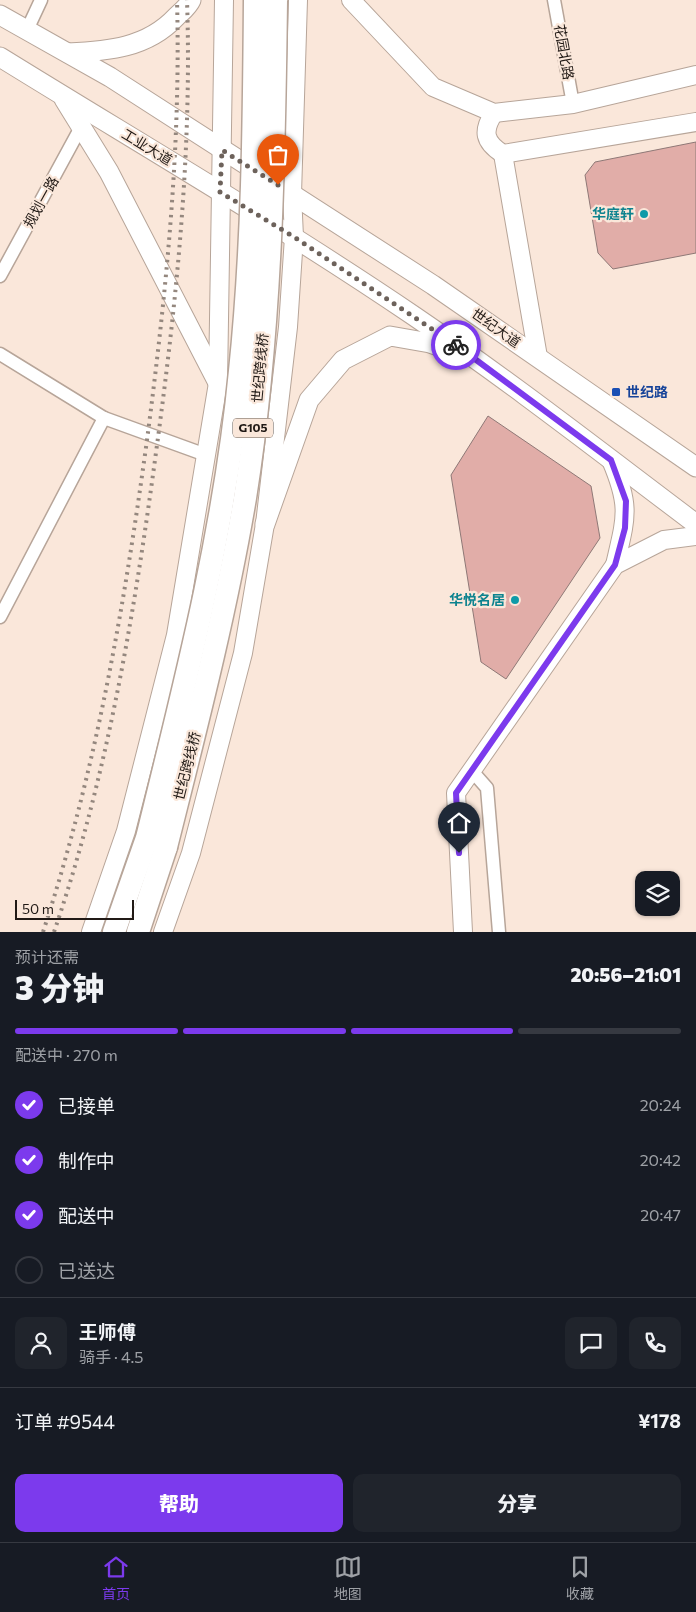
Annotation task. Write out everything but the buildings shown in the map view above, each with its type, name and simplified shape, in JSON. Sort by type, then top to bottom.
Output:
[{"type":"highway","name":"世纪跨线桥","points":[[157,843],[224,492],[240,371],[254,173],[255,0]]},
{"type":"highway","name":"世纪跨线桥","points":[[157,843],[216,649],[246,488],[261,366],[274,172],[276,0]]},
{"type":"highway","name":"G105","points":[[114,932],[157,843]]},
{"type":"highway","name":"G105","points":[[138,932],[157,843]]},
{"type":"main road","points":[[67,52],[96,52],[136,44],[163,31],[192,0]]},
{"type":"main road","points":[[0,15],[110,78],[292,194]]},
{"type":"main road","name":"工业大道","points":[[0,57],[294,237]]},
{"type":"main road","points":[[62,96],[109,172],[218,383]]},
{"type":"main road","name":"世纪大道","points":[[292,194],[434,285],[696,467]]},
{"type":"main road","points":[[294,237],[480,361],[696,524]]},
{"type":"main road","points":[[266,524],[308,400],[343,360],[390,336],[430,343],[480,361]]},
{"type":"street","points":[[27,30],[41,0]]},
{"type":"street","points":[[91,932],[126,831],[176,635],[218,383],[224,0]]},
{"type":"street","points":[[163,932],[191,853],[243,653],[266,524],[288,327],[294,237],[292,194],[298,0]]},
{"type":"street","points":[[351,0],[433,86],[494,113],[573,104],[696,75]]},
{"type":"street","name":"花园北路","points":[[554,0],[573,104]]},
{"type":"street","points":[[494,113],[486,125],[487,137],[492,147],[503,154],[696,122]]},
{"type":"street","name":"规划一路","points":[[0,276],[81,127]]},
{"type":"street","points":[[503,154],[538,357]]},
{"type":"street","points":[[0,354],[104,418],[206,455]]},
{"type":"street","points":[[0,617],[104,418]]},
{"type":"street","points":[[463,932],[456,793],[615,565],[625,528],[626,501],[611,460]]},
{"type":"street","points":[[615,565],[664,540],[696,536]]},
{"type":"street","points":[[472,771],[487,788],[499,932]]},
{"type":"railway","points":[[43,932],[62,871],[93,749],[118,627],[138,503],[160,330],[171,221],[177,111],[177,0]]},
{"type":"railway","points":[[54,932],[73,872],[105,752],[129,630],[148,507],[177,278],[187,112],[187,0]]},
{"type":"way so far","points":[[278,185],[222,150],[220,192],[294,237],[456,345]]},
{"type":"place","name":"华庭轩","points":[[644,214]]},
{"type":"place","name":"世纪路","points":[[616,392]]},
{"type":"place","name":"华悦名居","points":[[515,600]]},
{"type":"route","points":[[456,345],[611,460],[626,501],[625,528],[615,565],[456,793],[459,853]]}]
